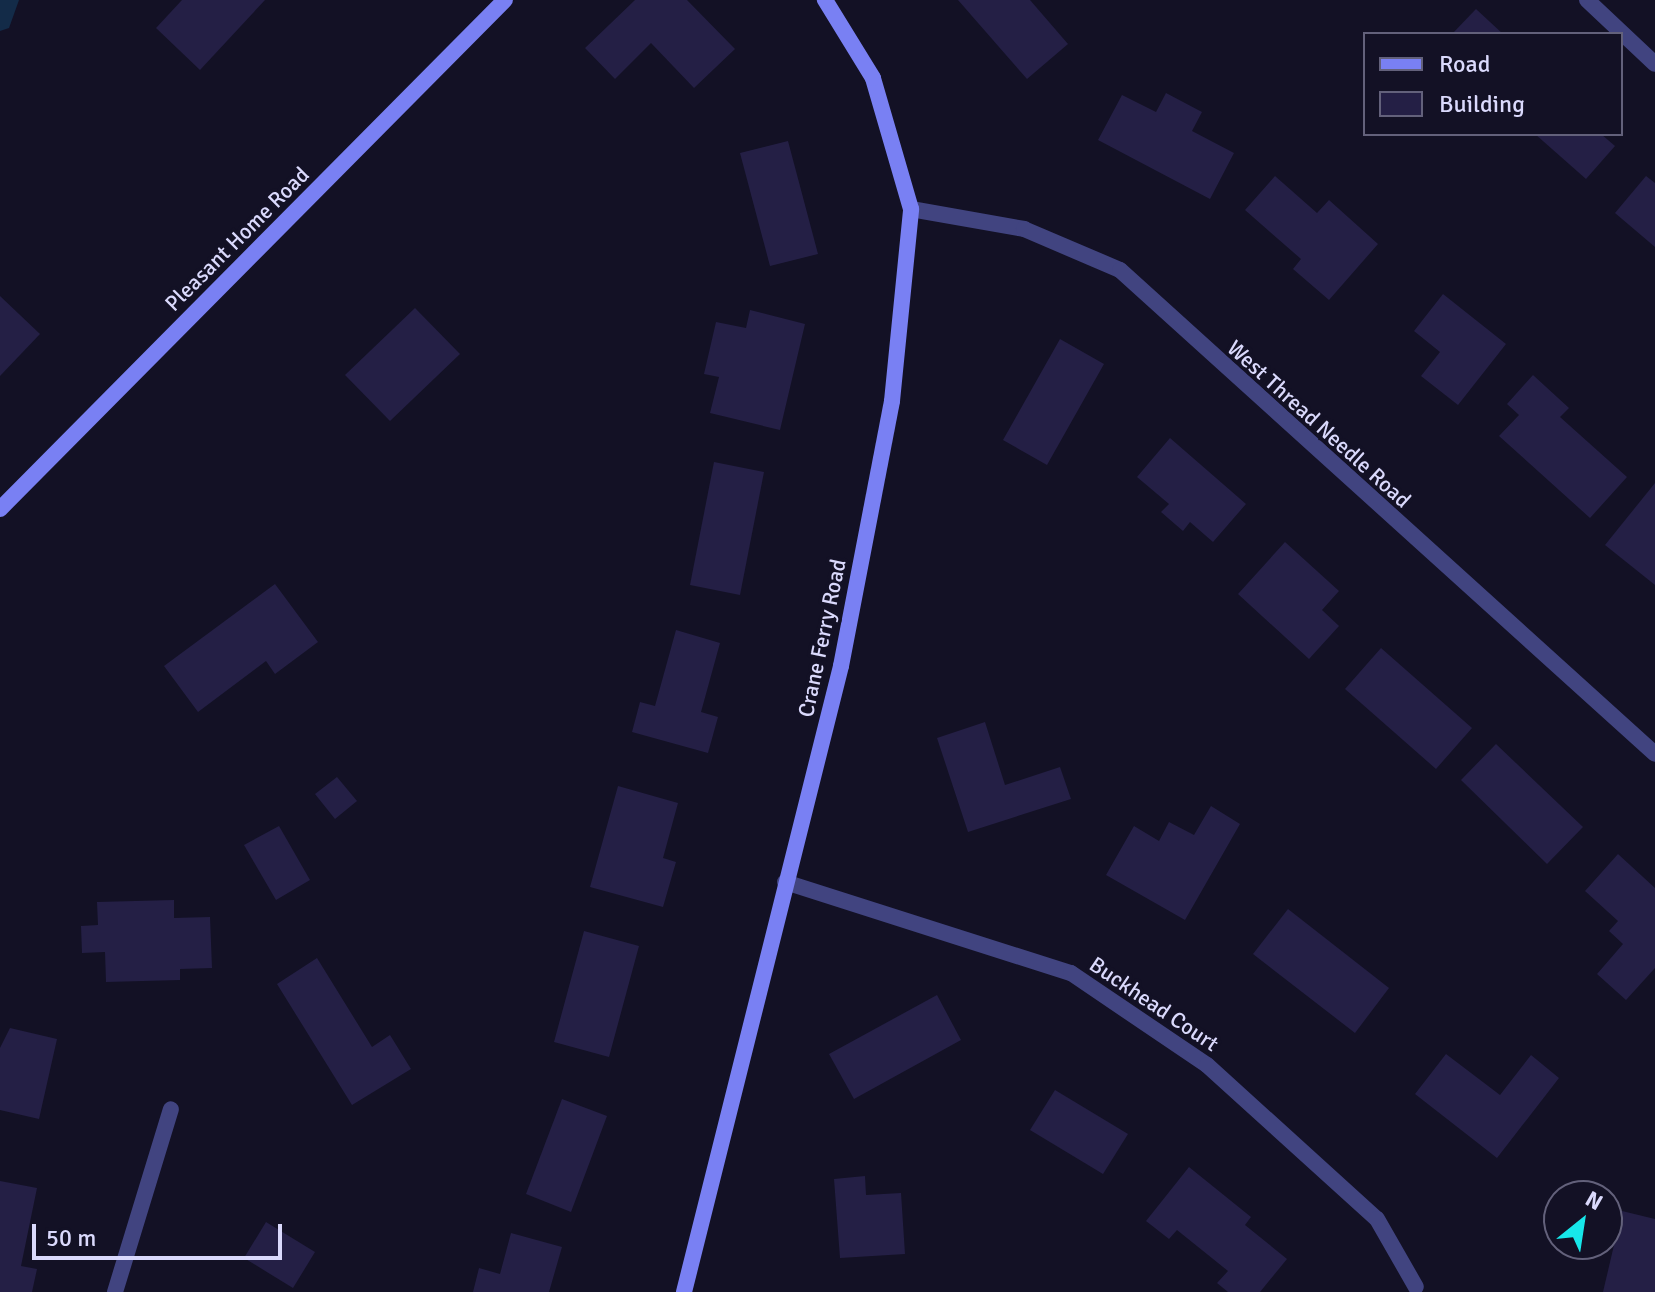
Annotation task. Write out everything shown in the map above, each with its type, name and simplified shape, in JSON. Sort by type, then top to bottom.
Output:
[{"type":"street","name":"Pleasant Home Road","points":[[0,509],[505,0]]},
{"type":"street","name":"Crane Ferry Road","points":[[684,1292],[841,666],[892,401],[911,209],[873,78],[825,0]]},
{"type":"street","points":[[1587,0],[1621,32]]},
{"type":"street","points":[[1623,34],[1655,64]]},
{"type":"street","name":"West Thread Needle Road","points":[[911,209],[1024,229],[1120,270],[1655,754]]},
{"type":"street","name":"Buckhead Court","points":[[785,882],[1071,973],[1207,1065],[1377,1219],[1416,1287]]},
{"type":"street","points":[[115,1292],[171,1109]]},
{"type":"water","points":[[0,0],[19,0],[9,28],[0,31]]},
{"type":"building","points":[[182,0],[265,0],[200,70],[156,28]]},
{"type":"building","points":[[635,0],[687,0],[735,49],[694,88],[651,43],[615,79],[585,48]]},
{"type":"building","points":[[958,0],[1030,0],[1068,44],[1027,79]]},
{"type":"building","points":[[1476,9],[1501,32],[1454,32]]},
{"type":"building","points":[[1166,93],[1202,112],[1192,131],[1234,153],[1210,199],[1098,140],[1122,95],[1156,112]]},
{"type":"building","points":[[1537,136],[1603,136],[1615,146],[1586,179]]},
{"type":"building","points":[[788,141],[818,254],[770,266],[740,153]]},
{"type":"building","points":[[1275,176],[1317,213],[1329,200],[1378,244],[1329,300],[1293,269],[1301,259],[1245,210]]},
{"type":"building","points":[[1646,176],[1655,183],[1655,247],[1615,213]]},
{"type":"building","points":[[1443,294],[1506,344],[1458,405],[1421,376],[1440,352],[1414,331]]},
{"type":"building","points":[[0,296],[40,334],[0,376]]},
{"type":"building","points":[[415,308],[460,354],[390,421],[345,375]]},
{"type":"building","points":[[750,310],[805,324],[780,430],[710,413],[719,377],[704,374],[716,322],[746,328]]},
{"type":"building","points":[[1060,339],[1104,364],[1047,465],[1003,440]]},
{"type":"building","points":[[1533,375],[1569,408],[1560,417],[1627,477],[1590,518],[1499,436],[1519,415],[1507,404]]},
{"type":"building","points":[[1170,438],[1246,504],[1213,542],[1190,522],[1183,531],[1161,512],[1169,504],[1137,477]]},
{"type":"building","points":[[714,462],[764,472],[740,595],[690,585]]},
{"type":"building","points":[[1655,483],[1655,585],[1605,545]]},
{"type":"building","points":[[1285,542],[1339,591],[1322,610],[1339,626],[1309,659],[1238,594]]},
{"type":"building","points":[[275,584],[318,642],[275,674],[266,661],[198,712],[164,666]]},
{"type":"building","points":[[676,630],[720,643],[701,712],[718,717],[708,753],[632,732],[640,702],[655,706]]},
{"type":"building","points":[[1381,648],[1472,728],[1436,769],[1345,689]]},
{"type":"building","points":[[985,722],[1005,785],[1060,767],[1071,799],[968,832],[937,738]]},
{"type":"building","points":[[1496,744],[1583,827],[1547,864],[1461,780]]},
{"type":"building","points":[[337,777],[357,801],[335,819],[315,794]]},
{"type":"building","points":[[618,786],[678,803],[663,858],[676,862],[663,907],[590,887]]},
{"type":"building","points":[[1211,806],[1240,824],[1185,920],[1106,875],[1134,826],[1159,841],[1169,822],[1194,835]]},
{"type":"building","points":[[279,826],[310,880],[276,900],[244,845]]},
{"type":"building","points":[[1618,854],[1655,888],[1655,968],[1626,1000],[1597,974],[1623,944],[1609,931],[1618,921],[1585,891]]},
{"type":"building","points":[[174,900],[174,918],[210,917],[212,968],[180,969],[180,980],[106,982],[105,952],[82,953],[81,926],[98,925],[97,902]]},
{"type":"building","points":[[1288,909],[1389,988],[1355,1033],[1253,954]]},
{"type":"building","points":[[584,931],[639,946],[609,1057],[554,1042]]},
{"type":"building","points":[[317,958],[372,1047],[390,1035],[411,1069],[352,1105],[277,984]]},
{"type":"building","points":[[937,995],[961,1040],[854,1099],[829,1054]]},
{"type":"building","points":[[10,1028],[57,1039],[39,1119],[0,1110],[0,1048]]},
{"type":"building","points":[[1446,1054],[1500,1095],[1531,1055],[1559,1078],[1497,1158],[1415,1094]]},
{"type":"building","points":[[1055,1090],[1128,1134],[1103,1174],[1030,1130]]},
{"type":"building","points":[[562,1099],[607,1116],[571,1212],[526,1194]]},
{"type":"building","points":[[1189,1167],[1251,1217],[1245,1225],[1287,1259],[1260,1292],[1228,1292],[1217,1283],[1228,1271],[1177,1230],[1169,1239],[1146,1221]]},
{"type":"building","points":[[865,1176],[866,1195],[901,1193],[905,1254],[840,1258],[834,1179]]},
{"type":"building","points":[[0,1181],[37,1188],[21,1266],[37,1269],[32,1292],[0,1292]]},
{"type":"building","points":[[1623,1211],[1655,1219],[1655,1292],[1603,1292],[1611,1260],[1623,1260]]},
{"type":"building","points":[[266,1222],[315,1252],[293,1288],[244,1258]]},
{"type":"building","points":[[511,1233],[562,1247],[549,1292],[473,1292],[479,1268],[500,1274]]}]
